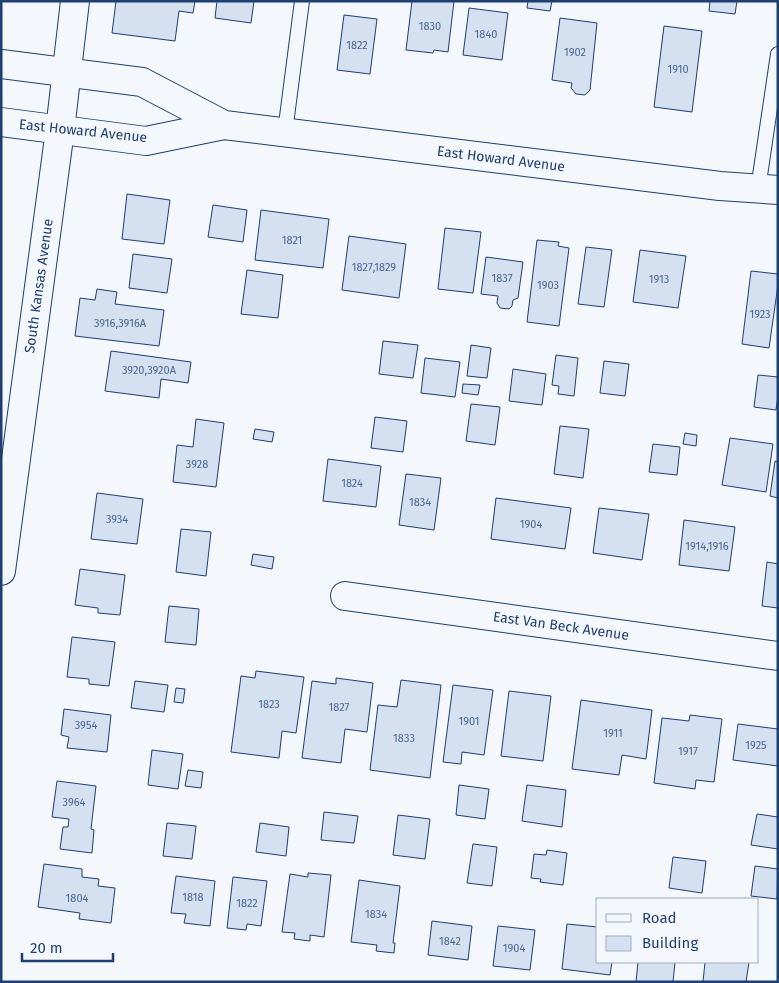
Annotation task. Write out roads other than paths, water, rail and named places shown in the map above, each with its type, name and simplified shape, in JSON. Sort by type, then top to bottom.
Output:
[{"type":"street","name":"South Kansas Avenue","points":[[1,571],[76,1]]},
{"type":"street","name":"East Howard Avenue","points":[[1,64],[142,82],[224,125]]},
{"type":"street","name":"East Howard Avenue","points":[[1,122],[146,140],[224,125],[710,185],[768,189]]},
{"type":"street","name":"East Van Beck Avenue","points":[[345,596],[778,656]]},
{"type":"lane","points":[[285,132],[302,1]]},
{"type":"lane","points":[[768,189],[778,54]]}]
